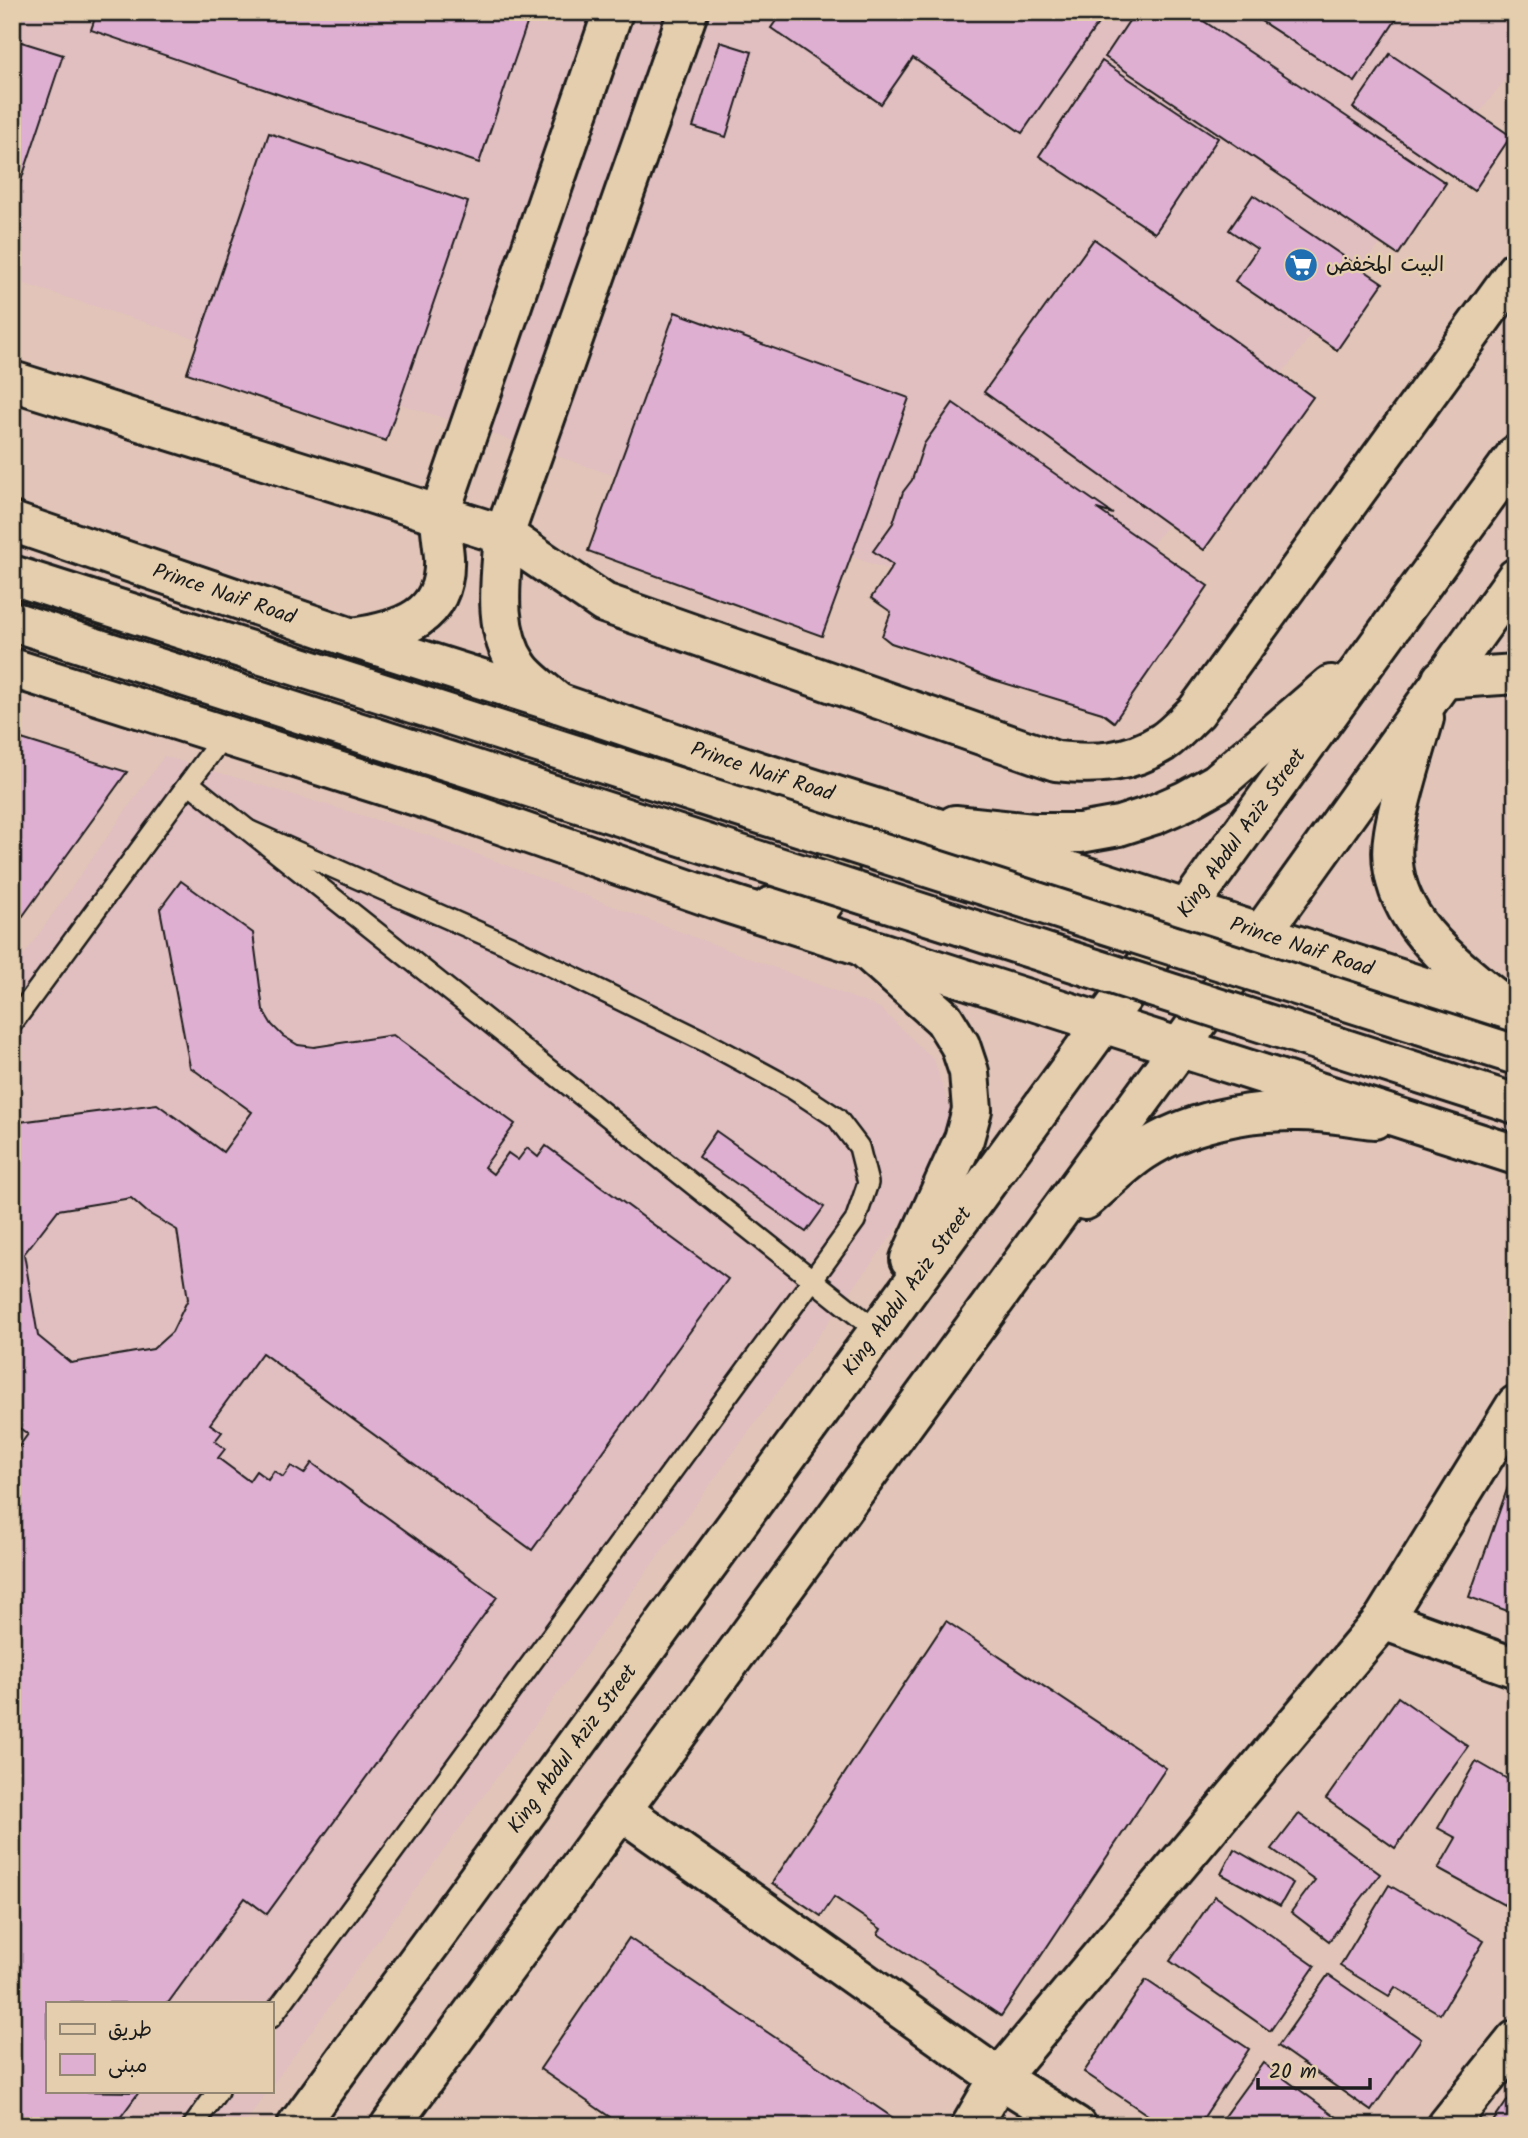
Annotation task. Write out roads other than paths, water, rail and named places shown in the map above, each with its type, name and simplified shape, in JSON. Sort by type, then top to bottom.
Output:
[{"type":"street","points":[[352,638],[386,633],[409,625],[427,610],[440,588],[444,558],[440,513],[612,12]]},
{"type":"street","points":[[558,703],[519,668],[504,639],[500,601],[503,535],[688,12]]},
{"type":"street","points":[[12,381],[440,513],[503,535],[604,603],[1056,761],[1092,765],[1128,759],[1164,741],[1196,712],[1516,271]]},
{"type":"street","name":"King Abdul Aziz Street","points":[[297,2126],[1516,456]]},
{"type":"street","name":"Prince Naif Road","points":[[12,522],[352,638],[1516,1016]]},
{"type":"street","points":[[12,575],[1516,1055]]},
{"type":"street","points":[[390,2126],[1180,1047],[1516,578]]},
{"type":"street","points":[[12,621],[1516,1104]]},
{"type":"street","points":[[916,821],[1033,833],[1080,833],[1119,827],[1153,815],[1216,783],[1380,643]]},
{"type":"street","points":[[12,668],[451,807],[726,902],[1516,1155]]},
{"type":"street","points":[[1436,687],[1516,674]]},
{"type":"street","points":[[1436,687],[1393,834],[1393,867],[1400,894],[1412,918],[1433,946],[1516,1016]]},
{"type":"street","points":[[726,902],[785,909],[821,906],[834,890],[839,871],[838,849],[820,826],[757,771]]},
{"type":"street","points":[[859,943],[944,1019],[960,1045],[969,1072],[972,1110],[964,1139],[877,1331]]},
{"type":"street","points":[[1038,1240],[1143,1151],[1175,1134],[1214,1120],[1254,1113],[1299,1111],[1421,1124]]},
{"type":"street","points":[[971,2126],[999,2078],[1383,1620],[1516,1405]]},
{"type":"street","points":[[1383,1620],[1516,1668]]},
{"type":"street","points":[[622,1811],[999,2078],[1076,2126]]},
{"type":"street","points":[[1447,2126],[1516,2040]]},
{"type":"lane","points":[[12,1024],[224,735]]},
{"type":"lane","points":[[189,783],[877,1331]]},
{"type":"lane","points":[[250,831],[510,947],[706,1042],[793,1089],[838,1118],[859,1147],[868,1184],[855,1221],[273,2015]]},
{"type":"lane","points":[[193,2126],[217,2092]]},
{"type":"place","name":"البيت المخفض","points":[[1301,265]]}]
